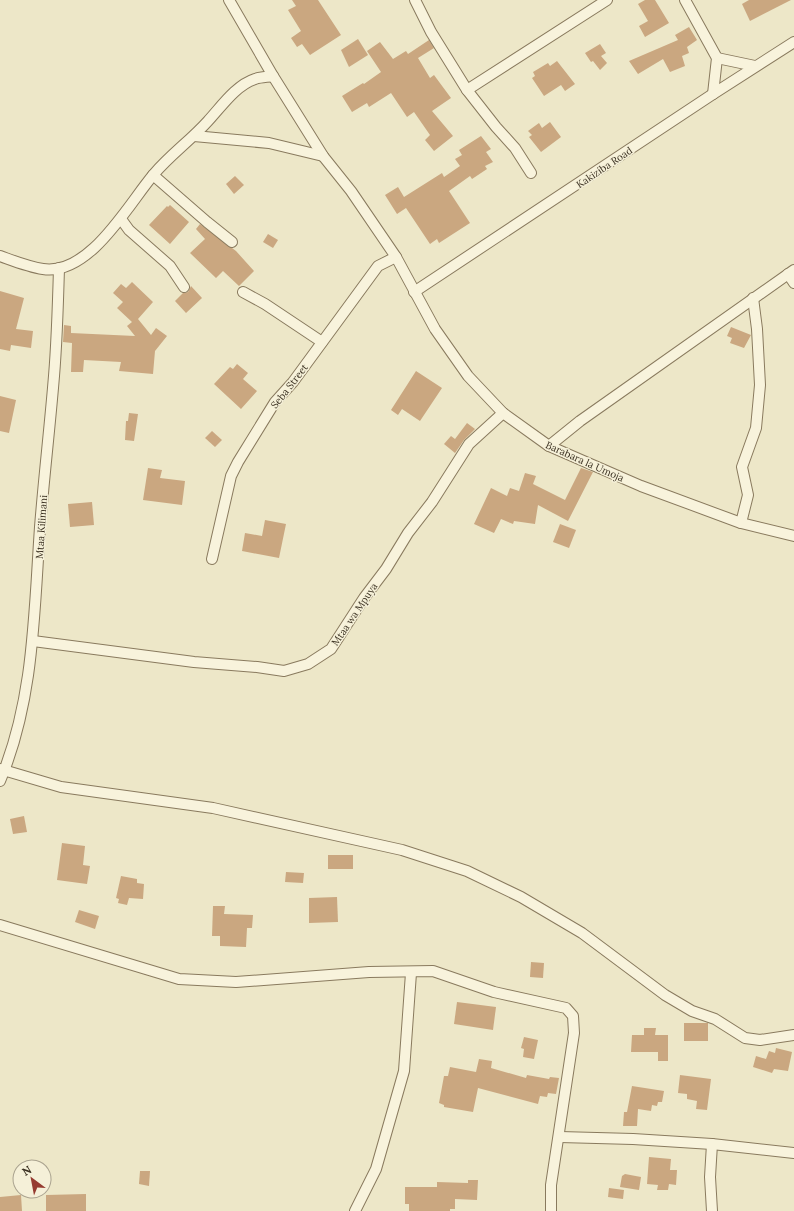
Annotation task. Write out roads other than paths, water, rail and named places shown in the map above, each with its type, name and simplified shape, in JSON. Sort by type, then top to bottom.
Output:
[{"type":"street","name":"Barabara la Umoja","points":[[229,0],[322,156],[351,191],[396,257],[435,329],[468,376],[503,413],[549,446],[641,486],[741,523],[794,536]]},
{"type":"street","points":[[415,0],[431,32],[467,90],[496,127],[515,148],[531,173]]},
{"type":"street","points":[[467,90],[607,0]]},
{"type":"street","points":[[685,0],[717,58],[713,94]]},
{"type":"street","name":"Kakiziba Road","points":[[414,292],[755,66],[794,42]]},
{"type":"street","points":[[717,58],[755,66]]},
{"type":"street","points":[[0,256],[45,270],[59,268],[73,263],[98,245],[121,219],[153,174],[194,136],[242,85],[255,79],[273,76]]},
{"type":"street","points":[[194,136],[269,143],[322,156]]},
{"type":"street","points":[[153,174],[232,242]]},
{"type":"street","points":[[121,219],[129,230],[170,266],[184,287]]},
{"type":"street","name":"Seba Street","points":[[212,559],[230,476],[274,402],[293,382],[378,266],[396,257]]},
{"type":"street","name":"Mtaa Kilimani","points":[[0,782],[2,770],[16,737],[26,695],[33,641],[40,526],[54,375],[59,268]]},
{"type":"street","points":[[549,446],[580,421],[791,272],[794,283]]},
{"type":"street","points":[[243,292],[265,304],[322,342]]},
{"type":"street","points":[[741,523],[748,495],[742,466],[756,428],[760,385],[757,329],[753,298]]},
{"type":"street","name":"Mtaa wa Mpuya","points":[[33,641],[194,662],[258,666],[284,671],[308,664],[331,649],[364,598],[386,569],[408,533],[432,502],[469,444],[503,413]]},
{"type":"street","points":[[2,770],[61,787],[213,808],[402,850],[467,871],[521,897],[582,934],[665,994],[692,1011],[715,1019],[745,1038],[760,1040],[794,1035]]},
{"type":"street","points":[[0,925],[179,979],[236,982],[369,972],[411,973],[433,971],[494,992],[561,1006],[570,1012],[574,1020],[574,1033],[560,1137],[551,1186],[551,1211]]},
{"type":"street","points":[[355,1211],[376,1169],[404,1070],[411,973]]},
{"type":"street","points":[[560,1137],[633,1139],[712,1144],[794,1153]]},
{"type":"street","points":[[712,1144],[710,1177],[712,1211]]}]
